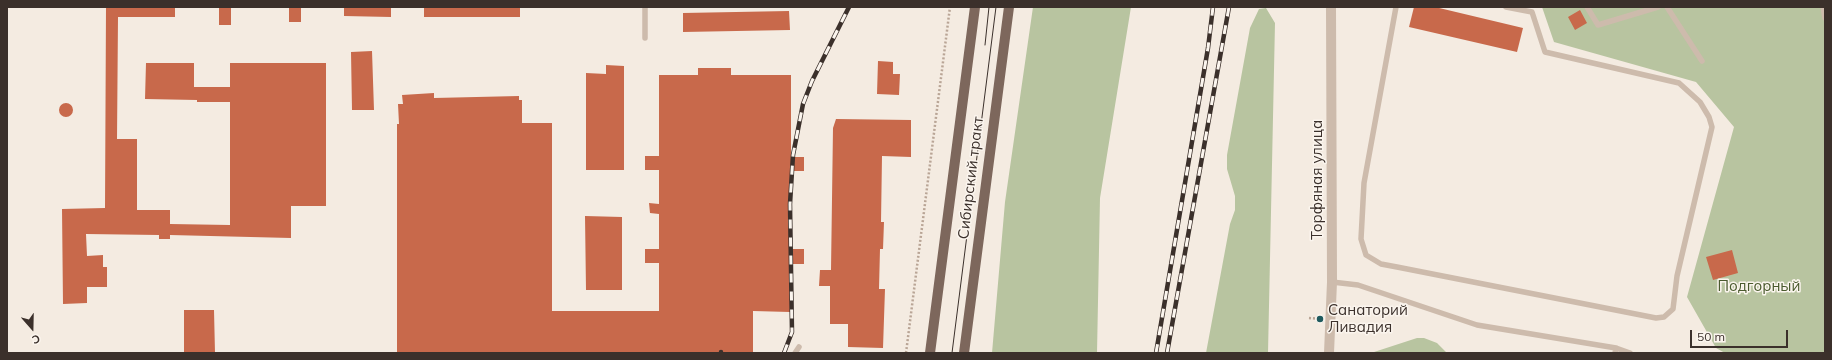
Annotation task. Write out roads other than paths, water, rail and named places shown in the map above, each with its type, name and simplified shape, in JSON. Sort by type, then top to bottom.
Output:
[{"type":"main road","name":"Сибирский тракт","points":[[930,353],[975,7]]},
{"type":"main road","name":"Сибирский тракт","points":[[964,353],[1009,7]]},
{"type":"street","name":"Торфяная улица","points":[[1329,353],[1332,282],[1331,7]]},
{"type":"lane","points":[[645,7],[645,38]]},
{"type":"lane","points":[[1396,7],[1364,183],[1361,239],[1366,255],[1381,264],[1656,318],[1664,317],[1673,309],[1677,276],[1712,127],[1709,117],[1700,102],[1678,83],[1545,52],[1532,12],[1506,7]]},
{"type":"lane","points":[[1587,7],[1598,25],[1658,7]]},
{"type":"lane","points":[[1667,7],[1702,61]]},
{"type":"lane","points":[[1824,7],[1825,18]]},
{"type":"lane","points":[[1332,282],[1358,285],[1477,325],[1630,353]]},
{"type":"lane","points":[[795,353],[799,347]]},
{"type":"tram line","points":[[985,45],[989,7]]},
{"type":"tram line","points":[[952,353],[996,7]]},
{"type":"railway","points":[[784,353],[792,332],[790,204],[793,155],[803,104],[812,81],[849,7]]},
{"type":"railway","points":[[1156,353],[1208,48],[1213,7]]},
{"type":"railway","points":[[1167,353],[1229,7]]},
{"type":"place","name":"Санаторий Ливадия","points":[[1320,319]]},
{"type":"park label","name":"Подгорный","points":[[1759,286]]}]
